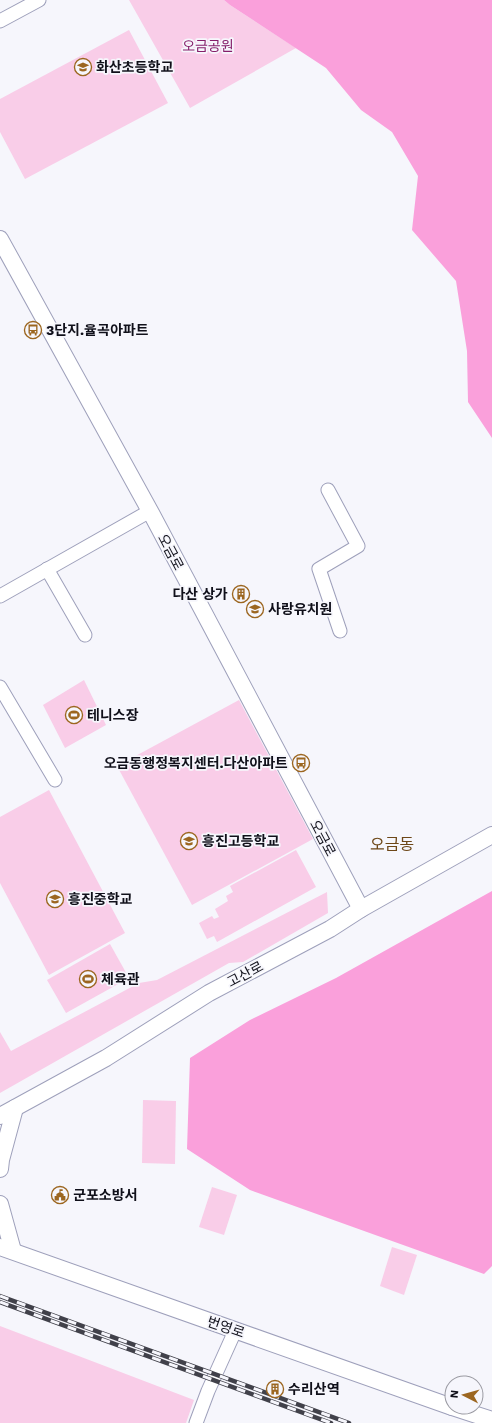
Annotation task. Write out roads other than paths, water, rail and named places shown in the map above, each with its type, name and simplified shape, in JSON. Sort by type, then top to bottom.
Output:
[{"type":"street","points":[[0,21],[39,0]]},
{"type":"street","name":"오금로","points":[[0,240],[150,511],[361,909]]},
{"type":"street","points":[[328,490],[358,546],[319,568],[340,631]]},
{"type":"street","points":[[0,596],[150,511]]},
{"type":"street","points":[[47,569],[85,635]]},
{"type":"street","points":[[0,687],[55,780]]},
{"type":"street","name":"고산로","points":[[0,1116],[106,1058],[209,993],[330,929],[361,909],[492,835]]},
{"type":"street","points":[[0,1169],[1,1160],[16,1108]]},
{"type":"street","points":[[0,1204],[6,1249]]},
{"type":"street","name":"번영로","points":[[6,1249],[444,1404]]},
{"type":"street","points":[[196,1423],[208,1390],[235,1330]]},
{"type":"street","name":"번영로","points":[[477,1415],[492,1420]]},
{"type":"railway","points":[[0,1296],[349,1423]]},
{"type":"railway","points":[[0,1302],[331,1423]]},
{"type":"place","name":"화산초등학교","points":[[83,67]]},
{"type":"place","name":"3단지.율곡아파트","points":[[33,330]]},
{"type":"place","name":"다산 상가","points":[[241,594]]},
{"type":"place","name":"사랑유치원","points":[[255,609]]},
{"type":"place","name":"테니스장","points":[[74,715]]},
{"type":"place","name":"오금동행정복지센터.다산아파트","points":[[301,763]]},
{"type":"place","name":"흥진고등학교","points":[[189,841]]},
{"type":"place","name":"흥진중학교","points":[[55,899]]},
{"type":"place","name":"체육관","points":[[88,979]]},
{"type":"place","name":"군포소방서","points":[[60,1195]]},
{"type":"place","name":"수리산역","points":[[275,1389]]},
{"type":"district","name":"오금동","points":[[392,844]]},
{"type":"park label","name":"오금공원","points":[[208,46]]}]
